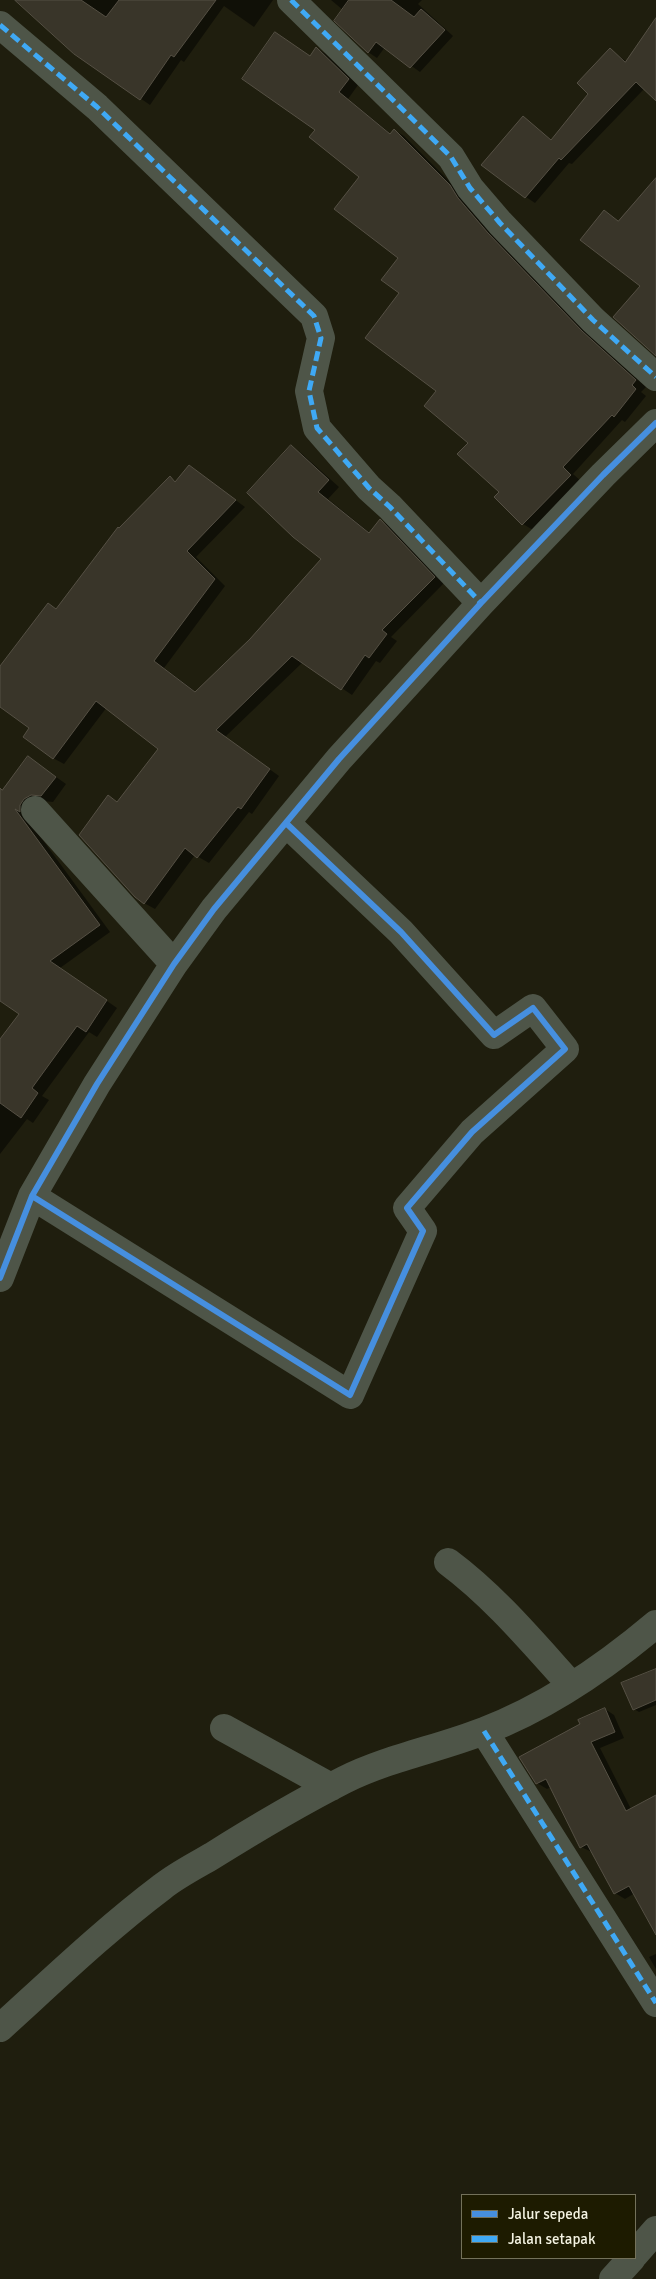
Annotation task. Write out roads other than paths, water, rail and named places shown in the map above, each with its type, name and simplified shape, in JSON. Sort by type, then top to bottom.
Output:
[{"type":"street","points":[[291,0],[451,156],[470,188],[500,223],[593,320],[656,377]]},
{"type":"street","points":[[0,25],[97,107],[314,316],[322,338],[309,391],[317,428],[369,488],[390,507],[481,603]]},
{"type":"street","points":[[0,1278],[32,1196],[97,1084],[174,964],[214,909],[340,759],[481,603],[596,482],[656,423]]},
{"type":"street","points":[[35,810],[174,964]]},
{"type":"street","points":[[32,1196],[350,1395],[422,1231],[407,1208],[472,1132],[565,1049],[533,1008],[494,1035],[401,932],[286,823]]},
{"type":"street","points":[[448,1562],[467,1576],[504,1611],[572,1686]]},
{"type":"street","points":[[0,2028],[71,1963],[163,1886],[260,1825],[346,1779],[420,1751],[484,1731],[523,1714],[572,1686],[631,1645],[656,1624]]},
{"type":"street","points":[[224,1728],[331,1787]]},
{"type":"street","points":[[484,1731],[656,2003]]},
{"type":"street","points":[[636,2253],[656,2230]]},
{"type":"street","points":[[613,2279],[631,2259]]}]
